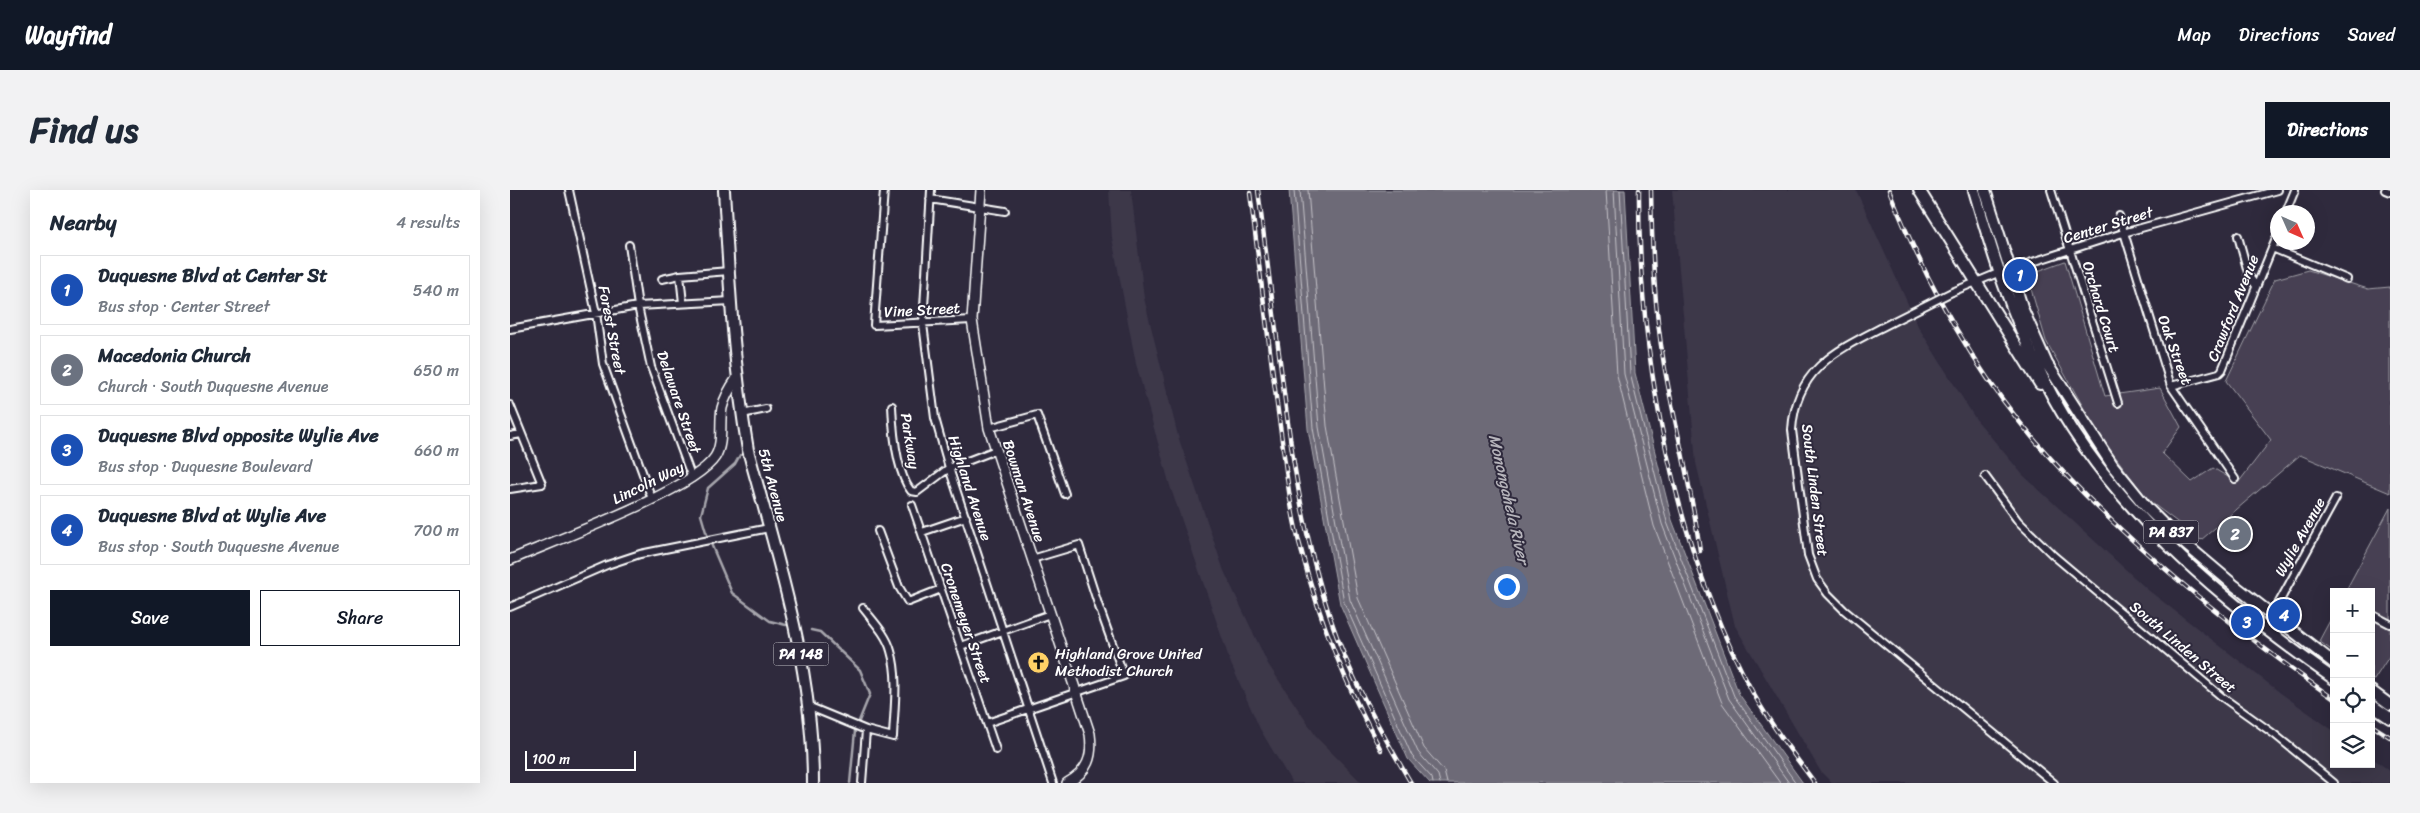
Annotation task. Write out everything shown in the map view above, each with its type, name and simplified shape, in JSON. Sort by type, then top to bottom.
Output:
[{"type":"main road","name":"5th Avenue","points":[[724,190],[728,271],[742,414],[748,450],[793,617],[810,707],[813,783]]},
{"type":"main road","name":"Bowman Avenue","points":[[981,190],[978,206],[972,320],[989,428],[1090,734],[1091,753],[1083,771],[1067,783]]},
{"type":"main road","name":"PA 837","points":[[1920,190],[2052,405],[2132,506],[2168,546],[2190,566],[2265,628],[2333,678]]},
{"type":"main road","points":[[1974,190],[1998,273],[2043,378],[2059,407],[2096,462]]},
{"type":"main road","name":"PA 837","points":[[1985,190],[2023,310],[2047,364],[2113,466],[2147,508],[2171,532],[2272,616],[2330,660]]},
{"type":"main road","name":"Lincoln Way","points":[[510,560],[652,499],[706,469],[717,455],[726,392],[737,378]]},
{"type":"main road","points":[[2375,694],[2390,705]]},
{"type":"main road","points":[[2375,708],[2390,718]]},
{"type":"street","name":"Forest Street","points":[[569,190],[596,313],[603,364],[652,499]]},
{"type":"street","name":"Vine Street","points":[[884,190],[874,326],[972,320]]},
{"type":"street","name":"Highland Avenue","points":[[931,190],[923,324],[935,418],[949,468],[1053,783]]},
{"type":"street","name":"Orchard Court","points":[[2051,190],[2118,403]]},
{"type":"street","name":"Center Street","points":[[1976,281],[2122,233],[2278,190]]},
{"type":"street","points":[[2289,205],[2295,190]]},
{"type":"street","points":[[2385,190],[2390,192]]},
{"type":"street","points":[[930,200],[1005,211]]},
{"type":"street","name":"Oak Street","points":[[2119,216],[2122,233],[2171,386],[2235,479]]},
{"type":"street","points":[[2238,236],[2249,276],[2256,286]]},
{"type":"street","name":"Delaware Street","points":[[629,245],[638,306],[651,367],[692,478]]},
{"type":"street","name":"Crawford Avenue","points":[[2171,386],[2219,373],[2222,370],[2271,250]]},
{"type":"street","points":[[2277,250],[2347,279]]},
{"type":"street","points":[[662,279],[680,275],[728,271]]},
{"type":"street","points":[[680,275],[683,304]]},
{"type":"street","name":"South Linden Street","points":[[1976,281],[1894,321],[1832,355],[1808,378],[1799,394],[1793,411],[1792,430],[1808,555],[1817,579],[1828,594],[1844,610],[2054,783]]},
{"type":"street","points":[[510,329],[638,306],[731,301]]},
{"type":"street","points":[[510,405],[542,484],[510,490]]},
{"type":"street","name":"Parkway","points":[[892,406],[893,430],[904,478],[911,491],[917,492],[949,468]]},
{"type":"street","points":[[742,414],[766,409]]},
{"type":"street","points":[[989,428],[1037,415],[1065,494]]},
{"type":"street","points":[[510,436],[522,434]]},
{"type":"street","points":[[949,468],[996,450]]},
{"type":"street","name":"South Linden Street","points":[[1985,476],[2018,521],[2053,555],[2222,697],[2274,734],[2334,783]]},
{"type":"street","name":"Wylie Avenue","points":[[2265,628],[2336,498]]},
{"type":"street","name":"Cronemeyer Street","points":[[912,505],[996,750]]},
{"type":"street","points":[[922,532],[966,518]]},
{"type":"street","points":[[510,607],[615,562],[640,554],[769,528]]},
{"type":"street","points":[[878,531],[899,586],[908,602],[941,589]]},
{"type":"street","points":[[987,723],[1028,707],[1124,676],[1079,545],[1032,559]]},
{"type":"street","points":[[810,707],[864,729],[892,737],[895,688],[892,651],[885,636],[863,608]]},
{"type":"street","points":[[961,646],[1050,614]]},
{"type":"street","points":[[2375,616],[2390,624]]},
{"type":"street","points":[[862,783],[864,729]]},
{"type":"shaded area","points":[[1109,190],[1131,190],[1144,298],[1178,436],[1224,571],[1268,664],[1318,739],[1362,783],[1292,783],[1260,729],[1231,664],[1170,486],[1136,364],[1112,238]]},
{"type":"shaded area","points":[[1672,190],[1856,190],[1919,328],[1975,418],[2023,475],[2148,590],[2282,694],[2330,728],[2330,768],[2375,768],[2375,760],[2390,771],[2390,783],[1832,783],[1821,772],[1735,626],[1696,463]]},
{"type":"shaded area","points":[[2065,261],[2105,396],[2160,388],[2181,427],[2162,453],[2192,482],[2213,468],[2238,483],[2271,440],[2226,381],[2275,279],[2308,270],[2368,289],[2390,287],[2390,493],[2300,455],[2201,540],[2148,500],[2099,435],[2046,341],[2027,275]]},
{"type":"shaded area","points":[[2390,508],[2390,655],[2375,678],[2375,588],[2347,588]]},
{"type":"shaded area","points":[[2330,620],[2330,649],[2319,641]]},
{"type":"water","name":"Monongahela River","points":[[1289,190],[1625,190],[1635,373],[1672,520],[1739,694],[1803,783],[1430,783],[1408,759],[1340,604],[1308,429]]},
{"type":"waterway","points":[[740,455],[735,464],[708,488],[701,515],[706,532],[732,593],[770,621],[786,625]]},
{"type":"waterway","points":[[811,630],[820,632],[860,670],[870,694],[855,731],[850,783]]},
{"type":"railway","points":[[1258,190],[1290,438],[1313,558],[1330,617],[1346,660],[1377,723],[1411,783]]},
{"type":"railway","points":[[1639,190],[1640,253],[1645,318],[1666,449],[1682,513],[1702,576],[1725,636],[1753,693],[1790,750],[1815,783]]},
{"type":"railway","points":[[1651,190],[1654,277],[1658,321],[1668,388],[1693,504],[1700,551]]},
{"type":"railway","points":[[1889,190],[1918,257],[1953,323],[1992,385],[2037,443],[2104,514],[2178,580],[2255,641],[2330,696]]},
{"type":"railway","points":[[1250,193],[1286,474],[1298,537],[1309,579],[1326,629],[1346,679],[1381,750]]},
{"type":"railway","points":[[2375,728],[2390,737]]},
{"type":"place","name":"Duquesne Blvd at Center St","points":[[2020,275]]},
{"type":"place","name":"Macedonia Church","points":[[2235,534]]},
{"type":"place","name":"Duquesne Blvd at Wylie Ave","points":[[2284,615]]},
{"type":"place","name":"Duquesne Blvd opposite Wylie Ave","points":[[2247,622]]},
{"type":"place","name":"Highland Grove United Methodist Church","points":[[1039,663]]}]
